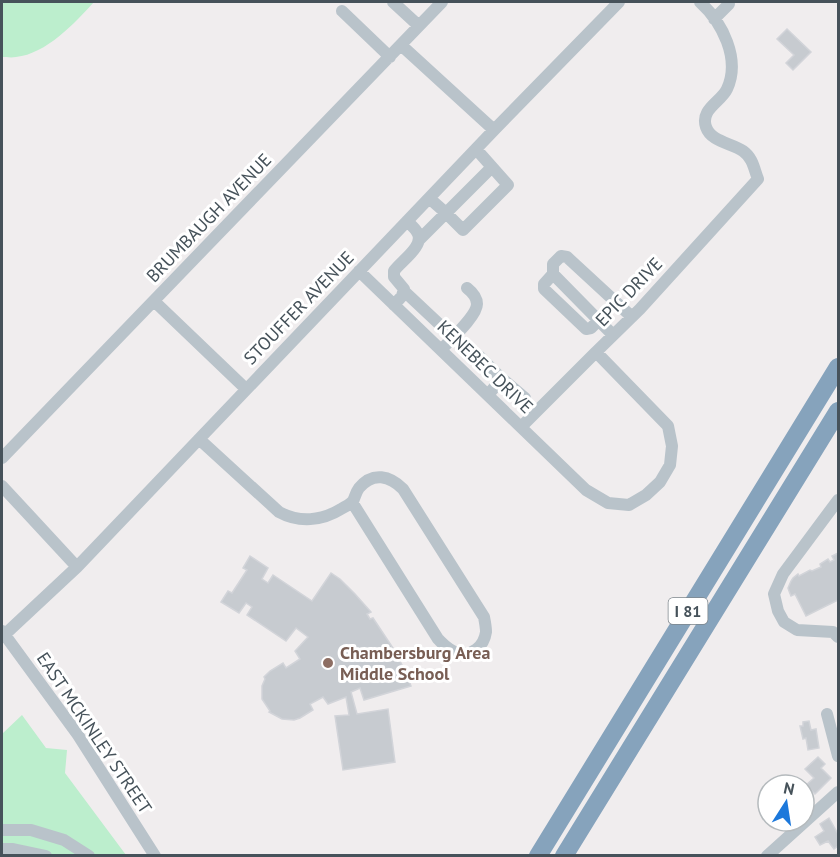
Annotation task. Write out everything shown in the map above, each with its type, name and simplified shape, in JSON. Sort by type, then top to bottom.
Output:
[{"type":"highway","points":[[774,472],[777,455],[838,350]]},
{"type":"highway","name":"I 81","points":[[538,855],[838,367]]},
{"type":"highway","name":"I 81","points":[[564,855],[838,411]]},
{"type":"highway","points":[[762,535],[789,503],[838,424]]},
{"type":"street","points":[[393,2],[419,26]]},
{"type":"street","name":"BRUMBAUGH AVENUE","points":[[2,458],[442,2]]},
{"type":"street","name":"STOUFFER AVENUE","points":[[2,634],[77,567],[619,2]]},
{"type":"street","points":[[700,2],[714,19],[731,2]]},
{"type":"street","points":[[342,11],[390,57]]},
{"type":"street","name":"EPIC DRIVE","points":[[586,490],[608,503],[629,505],[646,495],[660,482],[670,465],[672,446],[668,426],[596,352],[632,317],[758,179],[754,163],[744,151],[711,136],[705,125],[707,111],[727,91],[732,74],[732,59],[726,38],[714,19]]},
{"type":"street","points":[[401,45],[494,130]]},
{"type":"street","points":[[429,198],[463,230],[508,185],[476,149]]},
{"type":"street","points":[[453,337],[404,291],[403,286],[394,277],[394,271],[419,243],[419,240],[492,167]]},
{"type":"street","points":[[407,221],[417,231],[419,240]]},
{"type":"street","points":[[613,335],[554,274],[553,264],[561,256],[567,257],[632,317]]},
{"type":"street","name":"KENEBEC DRIVE","points":[[359,271],[586,490]]},
{"type":"street","points":[[441,350],[476,309],[477,300],[467,288]]},
{"type":"street","points":[[394,305],[404,291]]},
{"type":"street","points":[[154,301],[246,389]]},
{"type":"street","points":[[521,427],[596,352]]},
{"type":"street","points":[[479,356],[525,398]]},
{"type":"street","points":[[488,395],[499,380],[499,376]]},
{"type":"street","points":[[199,439],[279,512],[299,520],[326,516],[338,511],[352,502],[361,486],[376,477],[388,478],[396,482],[403,489],[484,617],[486,629],[484,639],[471,653],[459,654],[447,648],[438,639],[352,502]]},
{"type":"street","points":[[2,486],[77,567]]},
{"type":"street","points":[[838,500],[783,574],[774,594],[778,611],[784,622],[797,630],[833,632],[838,638]]},
{"type":"street","name":"EAST MCKINLEY STREET","points":[[2,634],[78,735],[155,855]]},
{"type":"street","points":[[827,714],[838,756]]},
{"type":"street","points":[[767,855],[838,792]]},
{"type":"street","points":[[2,830],[31,830],[64,840],[88,855]]},
{"type":"street","points":[[2,849],[46,855]]},
{"type":"green space","points":[[2,2],[94,2],[69,28],[49,44],[27,55],[2,57]]},
{"type":"green space","points":[[22,715],[46,748],[67,750],[65,773],[126,855],[2,855],[2,734]]},
{"type":"building","points":[[787,29],[811,52],[793,70],[786,63],[794,55],[777,39]]},
{"type":"building","points":[[838,553],[838,600],[806,616],[795,594],[791,596],[788,588],[791,581],[798,574],[799,576],[821,567],[820,564],[828,559],[830,562],[834,560],[832,556]]},
{"type":"building","name":"Chambersburg Area Middle School","points":[[250,556],[268,568],[262,579],[268,583],[273,575],[312,601],[331,573],[340,579],[371,612],[367,614],[370,619],[373,618],[393,648],[390,650],[393,654],[396,653],[411,686],[364,700],[360,688],[351,692],[357,714],[388,709],[395,762],[343,770],[335,716],[349,715],[346,697],[328,704],[323,697],[310,704],[313,710],[294,720],[282,719],[269,712],[262,699],[264,677],[283,663],[286,668],[300,659],[295,651],[308,637],[296,628],[286,641],[247,615],[252,607],[246,603],[239,613],[221,602],[228,591],[232,593],[247,570],[243,568]]},
{"type":"building","points":[[809,721],[811,730],[816,729],[819,748],[808,750],[806,738],[803,739],[800,726],[803,726],[803,722]]},
{"type":"building","points":[[818,757],[825,764],[821,768],[831,778],[816,793],[816,773],[809,773],[805,769]]},
{"type":"building","points":[[829,818],[838,834],[838,846],[834,849],[828,841],[820,845],[815,837],[824,831],[820,824]]},
{"type":"place","name":"Chambersburg Area Middle School","points":[[328,663]]}]
